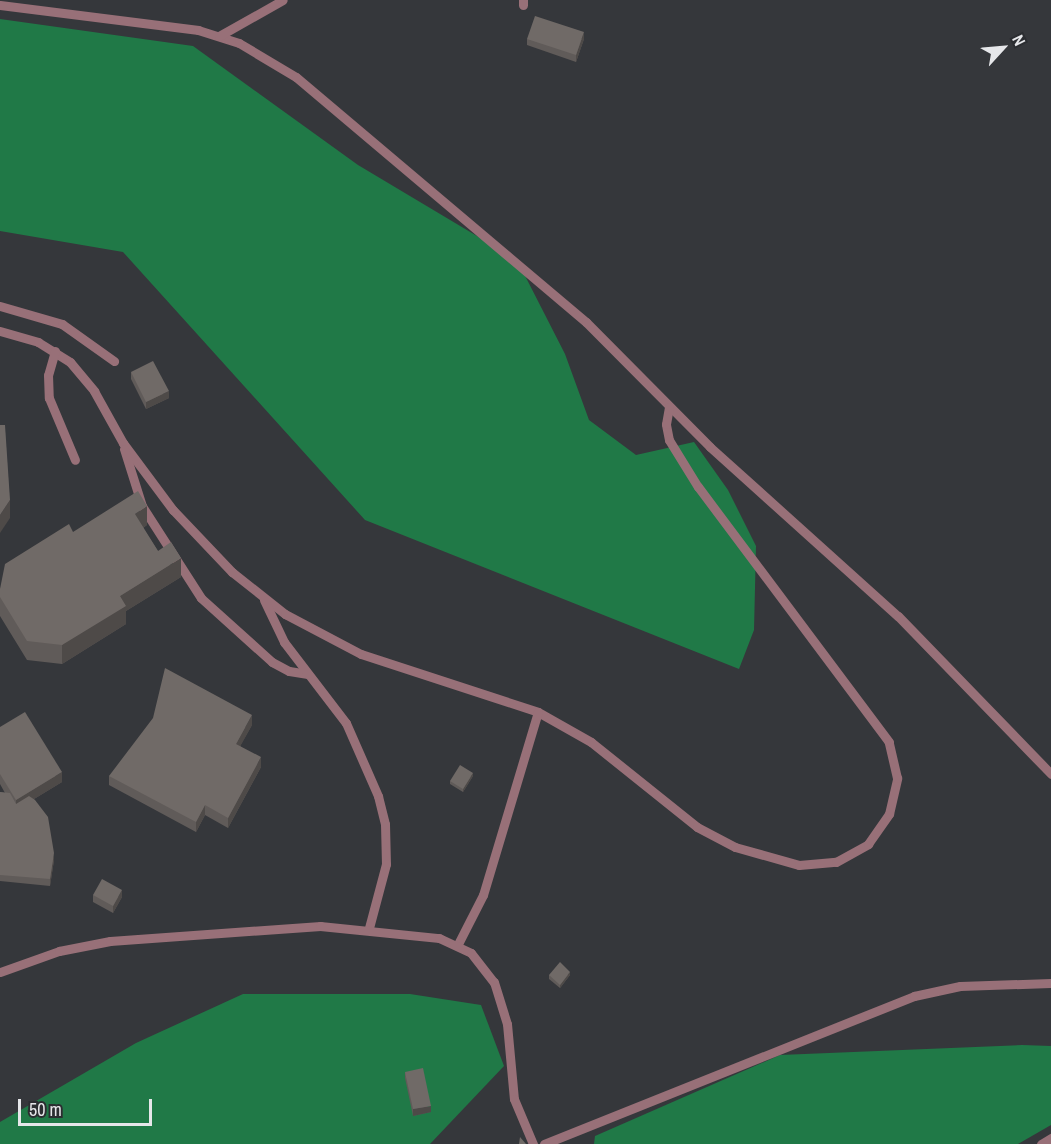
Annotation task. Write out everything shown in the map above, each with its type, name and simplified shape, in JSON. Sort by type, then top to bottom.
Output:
[{"type":"lane","points":[[219,36],[283,0]]},
{"type":"lane","points":[[0,5],[176,26],[219,36],[259,53],[296,76],[556,296],[751,486],[898,616],[1051,774]]},
{"type":"lane","points":[[0,306],[62,324],[114,360]]},
{"type":"lane","points":[[0,331],[22,335],[55,351],[83,376],[123,443],[187,526],[264,600],[307,628],[361,654],[538,712],[616,760],[697,826],[758,856],[799,866],[836,862],[868,844],[890,814],[897,778],[890,742],[698,487],[669,440],[666,424],[669,407]]},
{"type":"lane","points":[[55,351],[48,375],[49,398],[75,460]]},
{"type":"lane","points":[[123,443],[142,506],[201,598],[272,662],[289,671],[308,674]]},
{"type":"lane","points":[[264,600],[284,642],[334,705],[356,741],[386,825],[383,886],[369,928]]},
{"type":"lane","points":[[458,944],[483,895],[538,712]]},
{"type":"lane","points":[[0,972],[59,951],[110,941],[285,928],[369,928],[412,932],[458,944],[480,962],[499,993],[507,1024],[514,1099],[533,1144]]},
{"type":"lane","points":[[544,1144],[914,996],[960,986],[1051,983]]},
{"type":"lane","points":[[1041,1144],[1051,1138]]},
{"type":"green space","points":[[0,19],[193,46],[358,165],[517,260],[565,354],[589,420],[636,455],[694,442],[728,490],[756,546],[754,630],[739,669],[365,520],[123,252],[0,231]]},
{"type":"green space","points":[[243,994],[410,994],[481,1005],[504,1066],[430,1144],[0,1144],[0,1122],[136,1043]]},
{"type":"green space","points":[[1022,1045],[1051,1046],[1051,1125],[1018,1144],[594,1144],[595,1136],[780,1055]]},
{"type":"building","points":[[535,16],[584,32],[576,55],[527,39]]},
{"type":"building","points":[[153,361],[169,391],[146,402],[131,372]]},
{"type":"building","points":[[0,425],[5,425],[10,500],[0,515]]},
{"type":"building","points":[[138,491],[147,506],[135,514],[158,551],[171,542],[181,558],[120,596],[126,606],[62,645],[27,641],[0,597],[5,564],[69,524],[73,532]]},
{"type":"building","points":[[165,668],[252,715],[236,744],[261,757],[228,818],[205,805],[196,822],[109,776],[153,718]]},
{"type":"building","points":[[25,712],[62,772],[16,800],[0,774],[0,727]]},
{"type":"building","points":[[460,765],[473,773],[463,789],[450,781]]},
{"type":"building","points":[[0,792],[10,793],[16,804],[29,796],[48,817],[54,853],[50,879],[0,875]]},
{"type":"building","points":[[102,879],[122,890],[113,906],[93,895]]},
{"type":"building","points":[[560,962],[570,972],[560,985],[549,975]]},
{"type":"building","points":[[423,1068],[431,1106],[413,1109],[405,1072]]},
{"type":"building","points":[[520,1137],[526,1144],[519,1144]]}]
